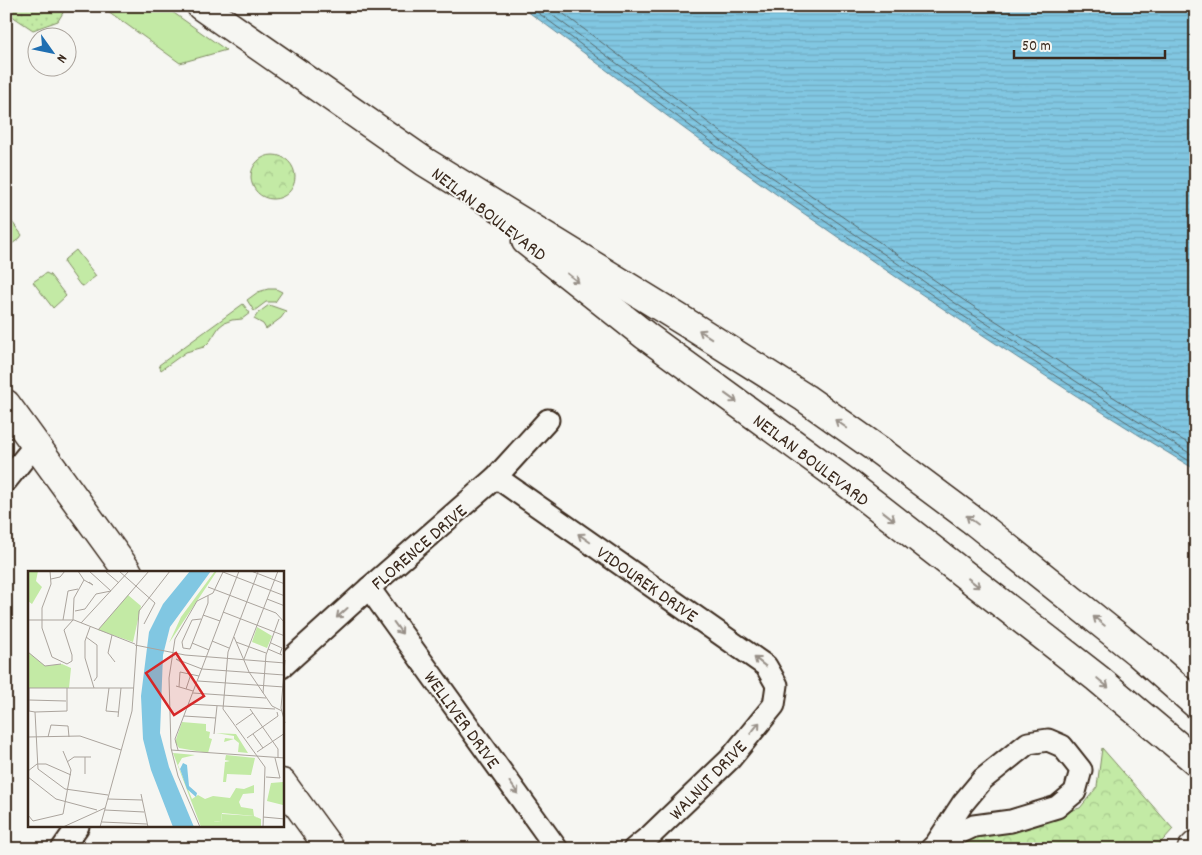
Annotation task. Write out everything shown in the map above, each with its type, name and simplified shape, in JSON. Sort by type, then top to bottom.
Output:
[{"type":"street","name":"NEILAN BOULEVARD","points":[[201,6],[425,162],[805,398],[975,522],[1137,652],[1196,704]]},
{"type":"street","name":"NEILAN BOULEVARD","points":[[425,162],[646,336],[861,494],[1089,672],[1196,761]]},
{"type":"street","points":[[6,404],[127,571]]},
{"type":"street","name":"FLORENCE DRIVE","points":[[284,665],[496,477],[548,420]]},
{"type":"street","points":[[6,482],[35,445]]},
{"type":"street","name":"VIDOUREK DRIVE","points":[[496,477],[766,666],[777,685],[774,704]]},
{"type":"street","name":"WELLIVER DRIVE","points":[[369,588],[558,849]]},
{"type":"street","points":[[1137,652],[1196,676]]},
{"type":"street","name":"WALNUT DRIVE","points":[[634,849],[730,759],[774,704]]},
{"type":"street","points":[[1048,740],[1062,746],[1081,770],[1075,792],[1057,808],[1011,821],[974,826],[933,846],[963,803],[983,779],[1028,743],[1048,740]]},
{"type":"street","points":[[284,787],[330,849]]},
{"type":"street","points":[[62,849],[77,828]]},
{"type":"street","points":[[1192,849],[1196,845]]},
{"type":"green space","points":[[6,6],[67,6],[58,21],[39,28],[30,28],[6,12]]},
{"type":"green space","points":[[101,6],[164,6],[226,50],[180,63]]},
{"type":"green space","points":[[269,155],[277,155],[289,161],[295,177],[289,193],[277,199],[269,199],[257,193],[251,181],[251,173],[257,161]]},
{"type":"green space","points":[[6,214],[22,235],[8,247],[6,245]]},
{"type":"green space","points":[[76,250],[96,276],[83,286],[80,285],[64,263],[65,259]]},
{"type":"green space","points":[[46,273],[50,275],[66,296],[53,308],[33,282]]},
{"type":"green space","points":[[276,289],[282,292],[275,302],[266,302],[254,311],[247,300],[258,292]]},
{"type":"green space","points":[[243,304],[250,313],[242,319],[224,323],[204,347],[186,352],[161,370],[159,365]]},
{"type":"green space","points":[[269,305],[286,311],[281,318],[266,329],[263,324],[254,319],[258,313]]},
{"type":"green space","points":[[1102,748],[1173,829],[1155,849],[954,849],[970,836],[1002,830],[1080,808],[1097,787]]},
{"type":"water","points":[[520,6],[1196,6],[1196,470],[1019,359],[846,243],[705,144]]}]
